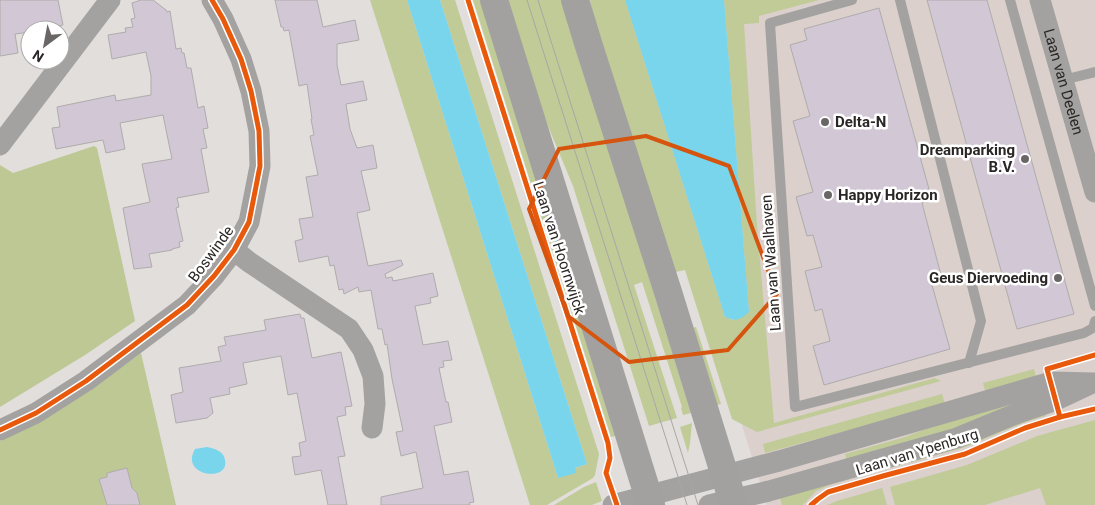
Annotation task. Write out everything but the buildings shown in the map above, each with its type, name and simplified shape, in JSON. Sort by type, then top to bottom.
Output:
[{"type":"main road","name":"Laan van Hoornwijck","points":[[494,0],[650,500]]},
{"type":"main road","points":[[575,0],[668,292],[705,415],[725,496]]},
{"type":"street","points":[[0,145],[110,0]]},
{"type":"street","name":"Boswinde","points":[[0,430],[36,413],[86,381],[187,305],[214,276],[234,250],[249,222],[260,166],[258,131],[251,91],[241,59],[212,0]]},
{"type":"street","name":"Laan van Deelen","points":[[1040,0],[1095,192]]},
{"type":"street","name":"Boswinde","points":[[234,250],[349,329],[363,350],[373,376],[375,404],[372,428]]},
{"type":"street","name":"Laan van Ypenburg","points":[[613,505],[650,500],[725,496],[779,461],[1050,382],[1094,383]]},
{"type":"lane","name":"Laan van Waalhaven","points":[[852,0],[770,23],[795,407],[1084,333],[1093,328],[1095,321]]},
{"type":"lane","points":[[900,0],[981,321],[969,363]]},
{"type":"lane","points":[[1010,0],[1095,306]]},
{"type":"lane","points":[[1063,80],[1095,72]]},
{"type":"highlighted area","points":[[646,136],[729,166],[777,294],[728,350],[629,362],[568,316],[529,209],[559,149]]},
{"type":"shaded area","points":[[609,0],[1095,0],[1095,505],[767,505]]},
{"type":"green space","points":[[370,0],[407,0],[558,478],[575,468],[587,464],[440,0],[455,0],[599,454],[593,478],[547,505],[530,505]]},
{"type":"green space","points":[[473,0],[482,0],[619,435],[611,437]]},
{"type":"green space","points":[[503,0],[563,0],[691,413],[683,415],[642,282],[634,285],[677,418],[649,426],[573,186],[528,78]]},
{"type":"green space","points":[[590,0],[625,0],[725,317],[733,320],[749,312],[724,0],[819,0],[759,16],[759,23],[744,24],[757,226],[774,423],[935,378],[941,381],[757,432],[732,419],[685,270],[671,273],[603,56]]},
{"type":"green space","points":[[94,146],[97,148],[135,321],[85,355],[0,407],[0,165],[13,173]]},
{"type":"green space","points":[[696,327],[721,404],[713,406],[689,329]]},
{"type":"green space","points":[[141,353],[176,505],[0,505],[0,441],[102,381]]},
{"type":"green space","points":[[1034,369],[1037,381],[986,394],[983,383]]},
{"type":"green space","points":[[942,394],[945,404],[765,453],[763,444]]},
{"type":"green space","points":[[1022,397],[977,425],[847,462],[845,454],[902,438]]},
{"type":"green space","points":[[1044,409],[1046,416],[970,445],[832,484],[816,491],[803,505],[782,505],[780,498]]},
{"type":"green space","points":[[1095,420],[1095,505],[1046,505],[1040,488],[985,505],[895,505],[890,487],[967,465],[1037,436]]},
{"type":"green space","points":[[692,423],[690,443],[688,453],[680,427]]},
{"type":"green space","points":[[596,482],[602,501],[592,505],[554,505],[584,487]]},
{"type":"green space","points":[[882,488],[887,505],[827,505],[837,501]]},
{"type":"water","points":[[407,0],[440,0],[587,464],[575,468],[576,473],[558,478]]},
{"type":"water","points":[[625,0],[724,0],[749,312],[738,319],[725,317]]},
{"type":"water","points":[[207,447],[223,454],[225,460],[224,467],[220,472],[206,473],[194,465],[192,458],[195,449]]},
{"type":"tram line","points":[[527,0],[687,505]]},
{"type":"tram line","points":[[538,0],[698,505]]},
{"type":"cycle path","points":[[0,430],[36,413],[86,381],[187,305],[214,276],[234,250],[249,222],[260,166],[259,131],[251,91],[241,59],[212,0]]},
{"type":"cycle path","points":[[468,0],[608,443],[610,458],[606,473],[617,505]]},
{"type":"cycle path","points":[[1060,417],[1047,369],[1095,355]]},
{"type":"cycle path","points":[[811,505],[828,492],[965,454],[1025,428],[1095,409]]},
{"type":"place","name":"Delta-N","points":[[825,122]]},
{"type":"place","name":"Dreamparking B.V.","points":[[1025,159]]},
{"type":"place","name":"Happy Horizon","points":[[828,195]]},
{"type":"place","name":"Geus Diervoeding","points":[[1058,278]]}]
